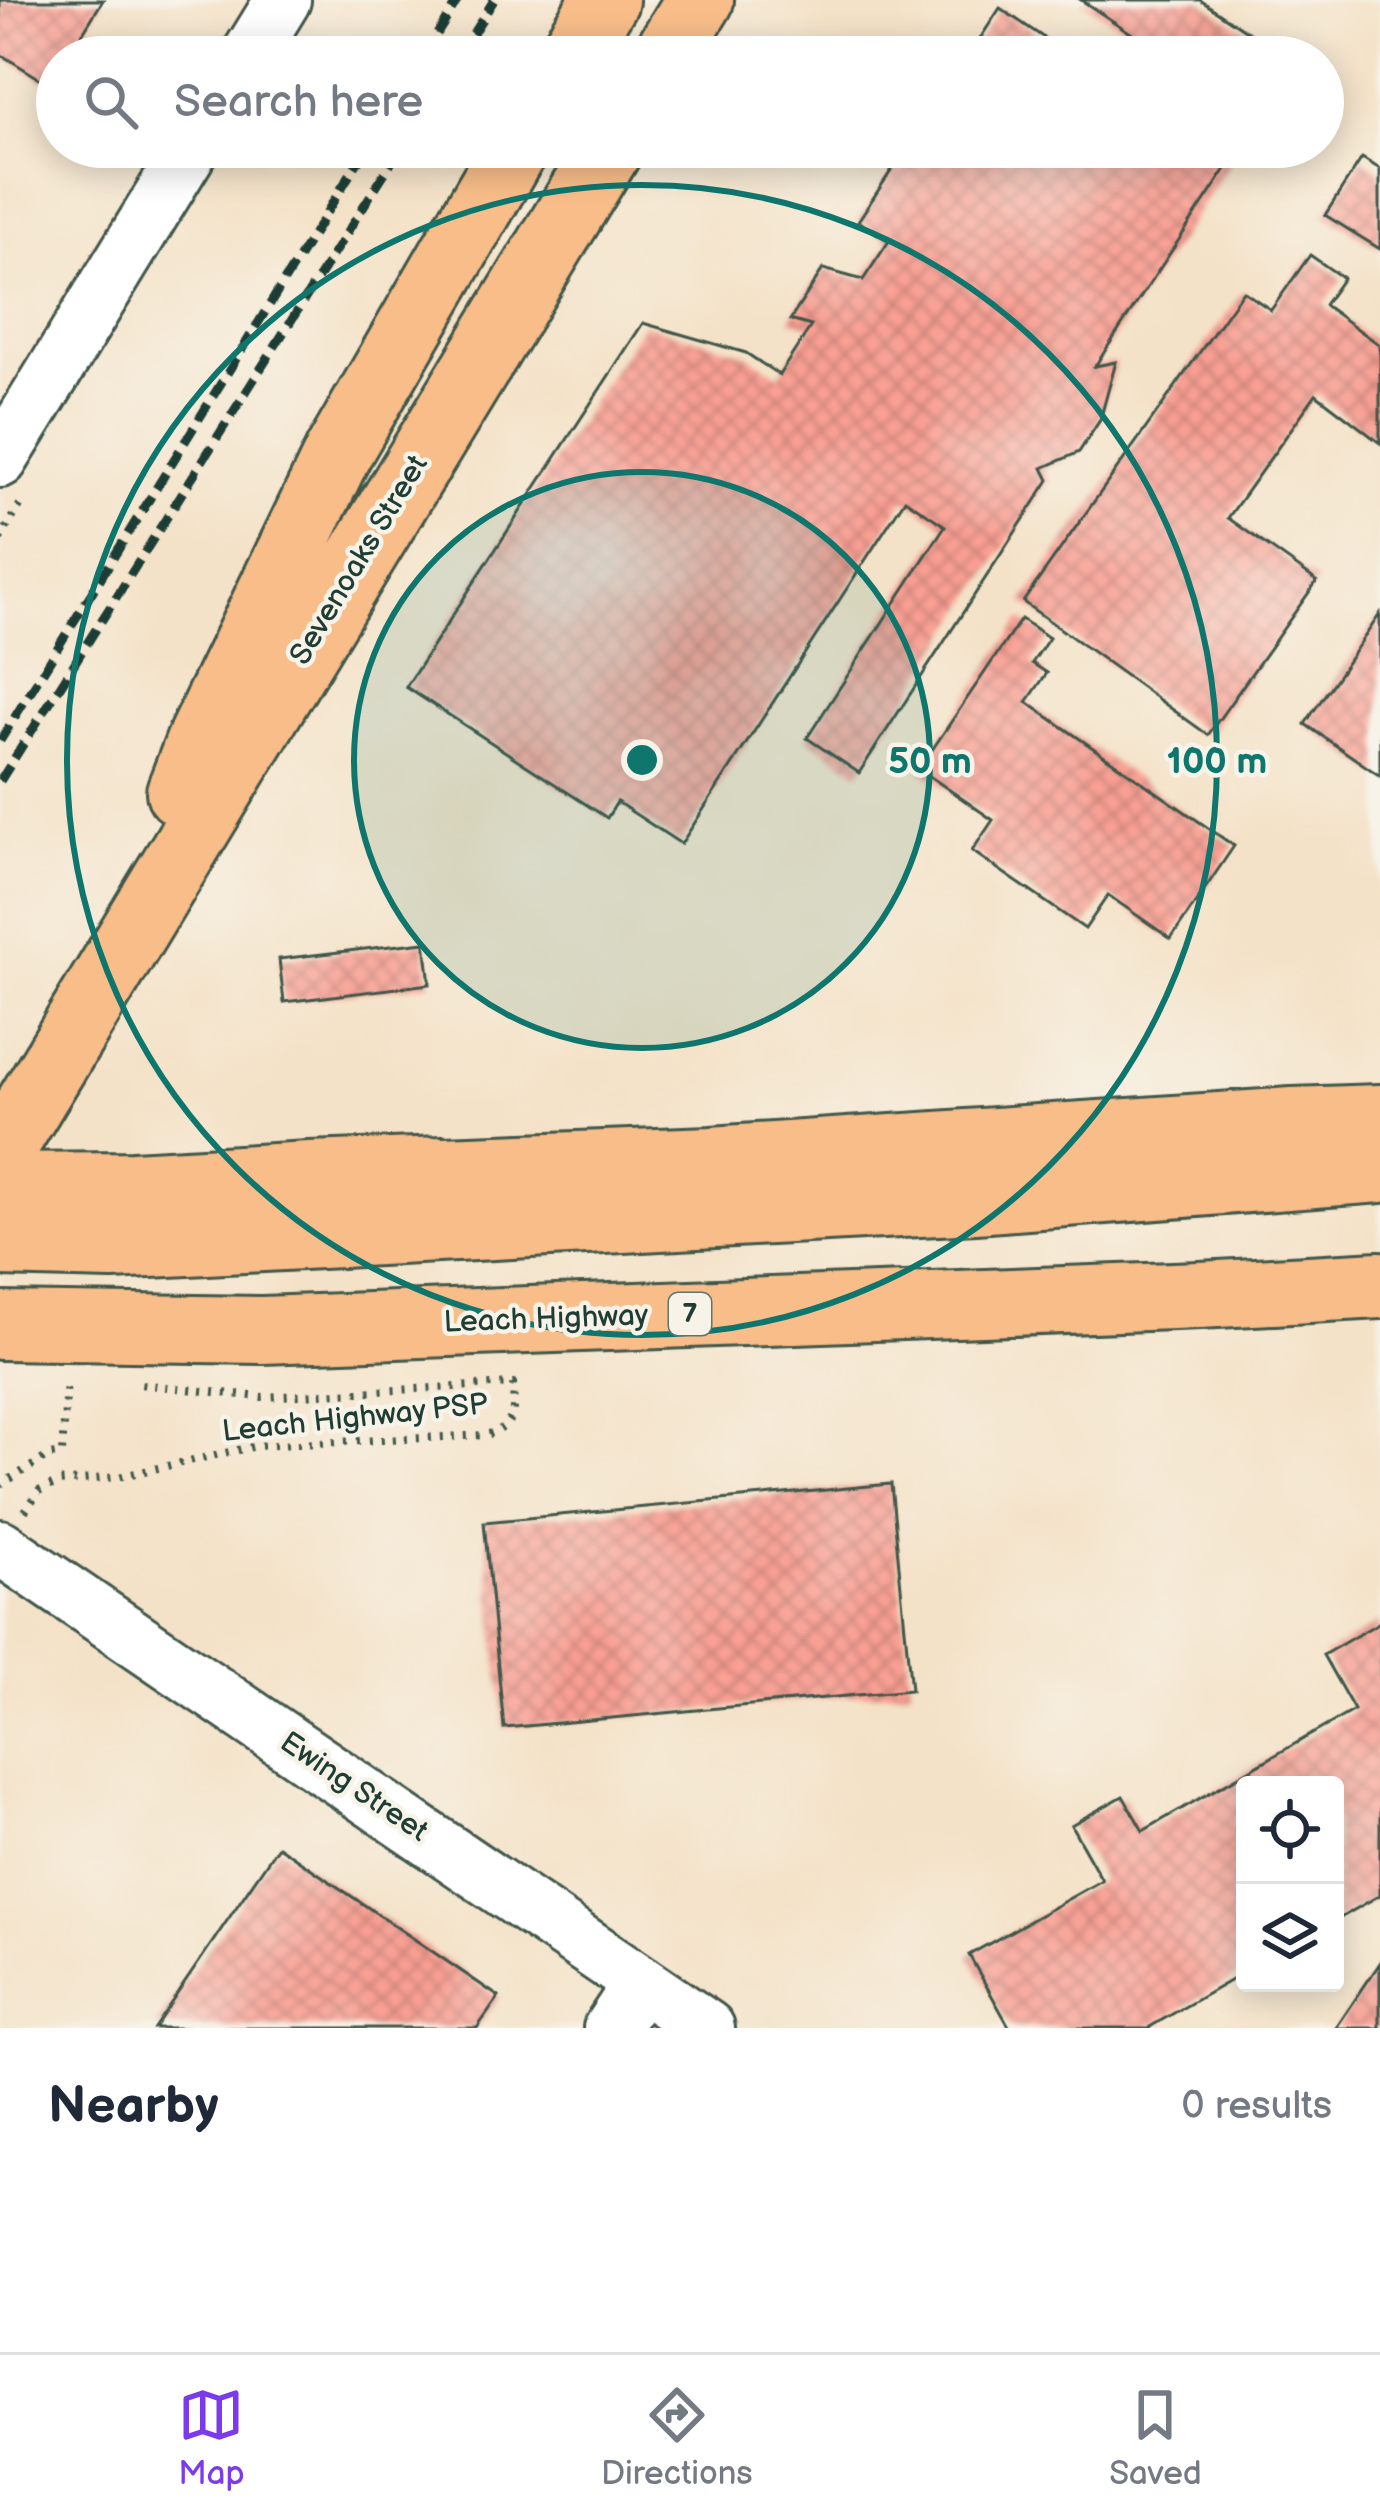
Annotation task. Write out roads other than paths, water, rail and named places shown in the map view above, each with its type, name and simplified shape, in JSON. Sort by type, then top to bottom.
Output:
[{"type":"main road","points":[[583,36],[605,0]]},
{"type":"main road","points":[[678,36],[700,0]]},
{"type":"main road","name":"Sevenoaks Street","points":[[11,1203],[202,735],[338,453],[503,168]]},
{"type":"main road","name":"Sevenoaks Street","points":[[107,974],[597,168]]},
{"type":"main road","points":[[11,1203],[133,1186],[310,1175],[712,1160],[1380,1118]]},
{"type":"main road","points":[[11,1203],[112,1246],[974,1200],[1380,1169]]},
{"type":"main road","points":[[133,1186],[414,1207],[747,1212]]},
{"type":"main road","name":"Leach Highway","points":[[0,1326],[286,1329],[1380,1285]]},
{"type":"street","points":[[261,36],[283,0]]},
{"type":"street","points":[[0,460],[179,168]]},
{"type":"street","name":"Ewing Street","points":[[13,1529],[707,2028]]},
{"type":"street","points":[[611,2028],[641,1984]]},
{"type":"railway","points":[[436,36],[458,0]]},
{"type":"railway","points":[[471,36],[494,0]]},
{"type":"railway","points":[[0,741],[354,168]]},
{"type":"railway","points":[[0,781],[388,168]]}]
